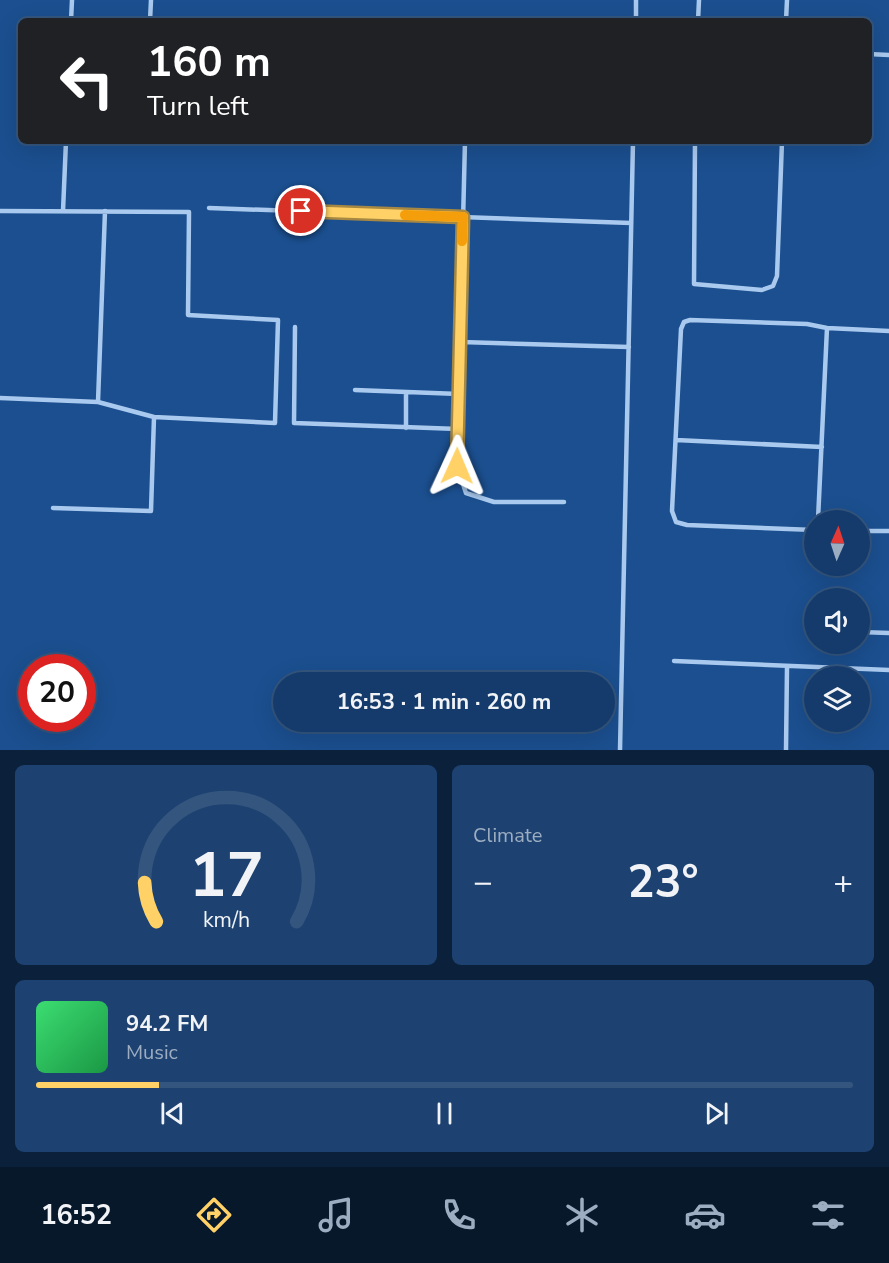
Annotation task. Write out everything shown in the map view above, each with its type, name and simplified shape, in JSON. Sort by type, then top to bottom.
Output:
[{"type":"lane","points":[[71,18],[72,0]]},
{"type":"lane","points":[[150,18],[151,0]]},
{"type":"lane","points":[[636,0],[636,18]]},
{"type":"lane","points":[[698,18],[699,0]]},
{"type":"lane","points":[[786,18],[787,0]]},
{"type":"lane","points":[[872,54],[889,55]]},
{"type":"lane","points":[[63,211],[66,144]]},
{"type":"lane","points":[[465,144],[457,466],[466,493],[494,502],[564,502]]},
{"type":"lane","points":[[620,750],[633,144]]},
{"type":"lane","points":[[695,144],[694,284],[762,290],[774,286],[777,276],[782,144]]},
{"type":"lane","points":[[209,208],[632,223]]},
{"type":"lane","points":[[0,211],[189,212],[188,315],[278,320],[275,423],[154,417],[98,402],[0,398]]},
{"type":"lane","points":[[98,402],[105,211]]},
{"type":"lane","points":[[804,530],[687,525],[676,522],[672,511],[681,329],[684,322],[690,320],[807,324],[827,328],[889,331]]},
{"type":"lane","points":[[295,327],[294,423],[458,429]]},
{"type":"lane","points":[[819,510],[827,328]]},
{"type":"lane","points":[[460,342],[629,347]]},
{"type":"lane","points":[[355,390],[459,394]]},
{"type":"lane","points":[[406,392],[406,428]]},
{"type":"lane","points":[[53,508],[151,511],[154,417]]},
{"type":"lane","points":[[676,440],[822,447]]},
{"type":"lane","points":[[870,531],[889,531]]},
{"type":"lane","points":[[870,632],[889,633]]},
{"type":"lane","points":[[674,661],[889,670]]},
{"type":"lane","points":[[786,750],[787,667]]},
{"type":"slow traffic","points":[[405,215],[463,217],[462,241]]},
{"type":"route","points":[[301,211],[463,217],[457,466]]}]
